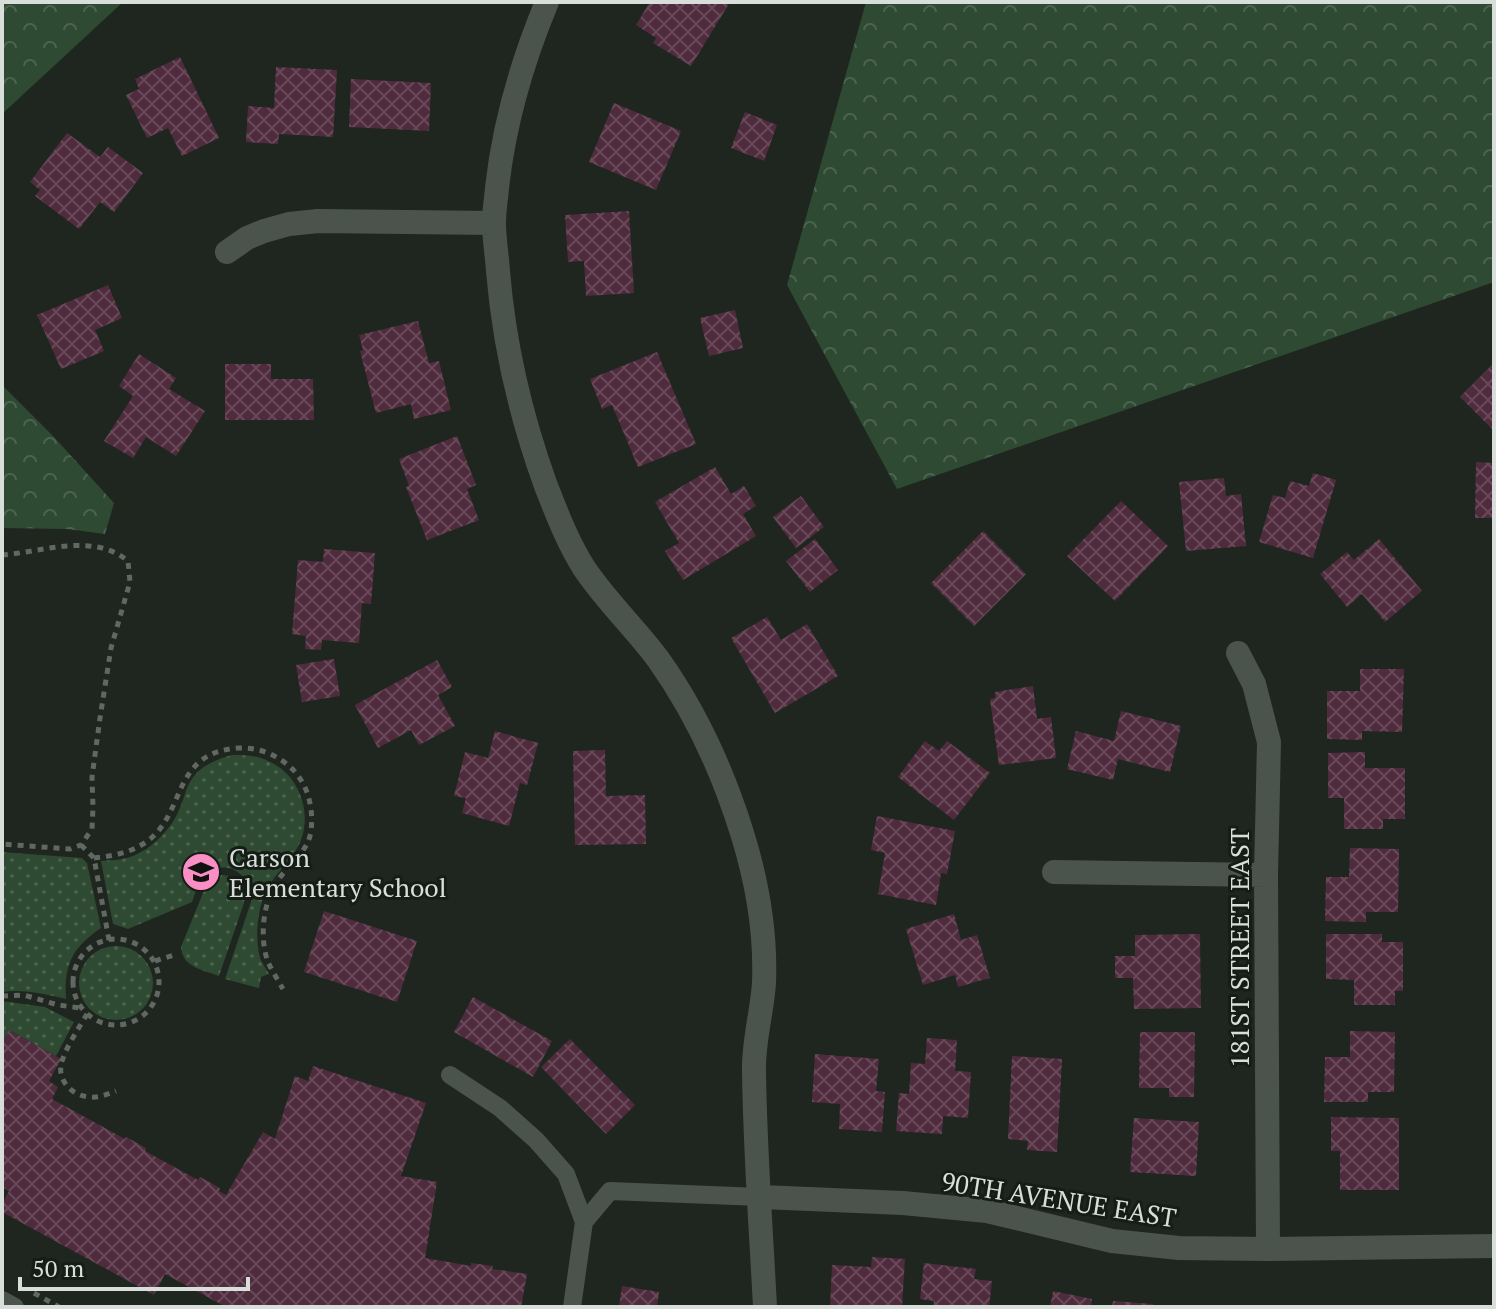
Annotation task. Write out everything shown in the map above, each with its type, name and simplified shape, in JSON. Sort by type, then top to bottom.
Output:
[{"type":"street","points":[[547,2],[514,95],[500,164],[494,223],[507,345],[531,445],[556,513],[584,567],[677,688],[726,786],[746,847],[760,909],[764,954],[764,987],[753,1069],[765,1307]]},
{"type":"street","points":[[227,252],[256,234],[289,224],[318,221],[494,223]]},
{"type":"street","name":"181ST STREET EAST","points":[[1238,653],[1254,684],[1269,742],[1266,875],[1268,1249]]},
{"type":"street","points":[[1054,872],[1266,875]]},
{"type":"street","name":"90TH AVENUE EAST","points":[[760,1197],[903,1203],[987,1211],[1112,1241],[1179,1248],[1494,1246]]},
{"type":"lane","points":[[450,1075],[500,1108],[536,1140],[566,1174],[584,1222],[572,1307]]},
{"type":"lane","points":[[584,1222],[610,1191],[760,1197]]},
{"type":"lane","points":[[2,1300],[15,1307]]},
{"type":"path","points":[[2,555],[63,546],[116,551],[128,561],[130,582],[111,648],[100,718],[92,777],[92,829],[81,845],[70,849],[2,844]]},
{"type":"path","points":[[94,858],[122,854],[147,842],[166,821],[184,778],[202,760],[221,749],[252,747],[272,755],[289,767],[304,784],[312,821],[309,841],[277,881],[267,902],[264,936],[268,961],[283,989]]},
{"type":"path","points":[[81,845],[94,858],[109,940]]},
{"type":"path","points":[[122,938],[141,946],[155,961],[160,981],[156,1001],[143,1017],[125,1025],[104,1024],[81,1008],[73,989],[74,969],[84,951],[102,940],[122,938]]},
{"type":"path","points":[[155,961],[177,954]]},
{"type":"path","points":[[2,996],[24,995],[81,1008]]},
{"type":"path","points":[[87,1014],[62,1062],[61,1074],[66,1086],[79,1095],[93,1098],[116,1091]]},
{"type":"green space","points":[[2,2],[123,2],[2,114]]},
{"type":"green space","points":[[866,2],[1494,2],[1494,282],[897,489],[787,285]]},
{"type":"green space","points":[[2,385],[114,503],[105,534],[67,529],[2,528]]},
{"type":"green space","points":[[232,755],[259,758],[280,768],[297,787],[304,812],[302,838],[267,889],[262,903],[258,943],[260,958],[269,974],[261,977],[259,988],[225,979],[251,902],[248,885],[238,872],[225,867],[208,873],[200,882],[192,902],[128,929],[113,924],[101,861],[129,857],[144,851],[172,823],[194,776],[216,760]]},
{"type":"green space","points":[[2,852],[82,858],[87,863],[101,928],[83,943],[72,958],[66,999],[26,992],[2,992]]},
{"type":"green space","points":[[218,875],[235,878],[244,896],[219,976],[189,963],[181,947],[205,888]]},
{"type":"green space","points":[[116,946],[137,952],[147,962],[153,983],[147,1004],[137,1014],[116,1020],[95,1014],[85,1004],[79,983],[85,962],[95,952]]},
{"type":"green space","points":[[2,1001],[45,1007],[74,1022],[56,1056],[9,1030],[2,1043]]},
{"type":"building","points":[[650,2],[730,2],[691,66],[653,43],[656,38],[636,25]]},
{"type":"building","points":[[180,57],[219,138],[182,156],[168,128],[147,138],[126,95],[139,89],[135,79]]},
{"type":"building","points":[[276,67],[337,70],[333,137],[279,134],[278,144],[246,142],[248,106],[274,108]]},
{"type":"building","points":[[351,79],[431,83],[429,131],[349,127]]},
{"type":"building","points":[[614,103],[681,131],[656,190],[589,162]]},
{"type":"building","points":[[745,112],[777,125],[764,161],[731,148]]},
{"type":"building","points":[[67,133],[100,157],[108,147],[143,173],[114,212],[100,202],[79,229],[35,196],[40,190],[30,182]]},
{"type":"building","points":[[629,211],[634,293],[586,296],[584,261],[568,262],[565,215]]},
{"type":"building","points":[[108,285],[122,318],[95,330],[104,351],[61,369],[37,315]]},
{"type":"building","points":[[735,310],[743,348],[709,356],[700,318]]},
{"type":"building","points":[[418,321],[429,363],[439,361],[451,410],[414,419],[411,404],[376,413],[360,351],[363,350],[359,335]]},
{"type":"building","points":[[657,352],[696,444],[638,467],[612,405],[602,409],[590,379]]},
{"type":"building","points":[[139,354],[176,378],[169,389],[205,411],[176,456],[146,437],[133,458],[104,441],[133,396],[119,386]]},
{"type":"building","points":[[1494,363],[1494,431],[1460,397]]},
{"type":"building","points":[[225,364],[271,364],[271,379],[313,379],[314,420],[225,420]]},
{"type":"building","points":[[457,436],[476,485],[467,489],[479,520],[427,540],[406,487],[409,486],[399,459]]},
{"type":"building","points":[[1476,462],[1494,463],[1494,518],[1475,518]]},
{"type":"building","points":[[715,467],[731,494],[744,486],[756,506],[743,514],[756,536],[683,580],[665,551],[679,543],[655,502]]},
{"type":"building","points":[[1313,473],[1336,480],[1313,558],[1259,542],[1273,495],[1285,498],[1290,481],[1309,486]]},
{"type":"building","points":[[1224,478],[1226,496],[1241,494],[1246,546],[1186,551],[1179,482]]},
{"type":"building","points":[[801,496],[824,527],[796,548],[773,517]]},
{"type":"building","points":[[1121,501],[1168,546],[1115,601],[1067,556]]},
{"type":"building","points":[[983,531],[1026,574],[974,626],[931,583]]},
{"type":"building","points":[[815,539],[838,570],[810,592],[786,561]]},
{"type":"building","points":[[1379,539],[1422,591],[1385,622],[1362,594],[1347,607],[1320,574],[1347,552],[1354,560]]},
{"type":"building","points":[[324,549],[375,553],[371,604],[362,603],[359,643],[322,640],[321,650],[305,649],[306,636],[292,634],[298,560],[323,562]]},
{"type":"building","points":[[767,617],[781,640],[807,624],[838,676],[775,713],[731,638]]},
{"type":"building","points":[[334,659],[340,696],[302,702],[296,665]]},
{"type":"building","points":[[437,660],[452,687],[438,695],[455,726],[419,745],[411,730],[378,748],[355,705]]},
{"type":"building","points":[[1360,669],[1404,669],[1402,732],[1362,731],[1362,740],[1327,739],[1327,691],[1360,691]]},
{"type":"building","points":[[1033,686],[1037,719],[1051,717],[1056,758],[999,765],[990,699],[995,698],[995,692]]},
{"type":"building","points":[[1121,711],[1181,726],[1170,772],[1118,759],[1113,780],[1067,769],[1076,731],[1114,741]]},
{"type":"building","points":[[495,731],[538,743],[527,785],[520,783],[509,826],[462,813],[466,798],[454,796],[465,752],[488,758]]},
{"type":"building","points":[[925,741],[939,751],[947,741],[990,773],[954,820],[898,777]]},
{"type":"building","points":[[605,750],[606,796],[645,795],[646,844],[575,845],[573,751]]},
{"type":"building","points":[[1365,752],[1365,768],[1405,768],[1405,819],[1383,819],[1383,829],[1344,829],[1344,798],[1328,798],[1328,753]]},
{"type":"building","points":[[877,816],[955,831],[947,874],[941,873],[936,905],[878,894],[885,853],[871,850]]},
{"type":"building","points":[[1350,848],[1399,849],[1398,912],[1366,912],[1366,922],[1325,921],[1326,877],[1349,877]]},
{"type":"building","points":[[324,911],[417,941],[397,1002],[304,972]]},
{"type":"building","points":[[954,914],[961,940],[977,935],[990,978],[958,987],[955,975],[923,985],[906,929]]},
{"type":"building","points":[[1200,934],[1201,1008],[1134,1009],[1133,978],[1115,978],[1115,956],[1135,956],[1135,935]]},
{"type":"building","points":[[1326,934],[1382,934],[1382,942],[1403,942],[1403,991],[1395,991],[1395,1005],[1354,1005],[1354,980],[1326,979]]},
{"type":"building","points":[[473,997],[552,1041],[533,1077],[454,1032]]},
{"type":"building","points":[[9,1030],[61,1059],[49,1081],[58,1087],[52,1099],[146,1148],[145,1151],[198,1180],[200,1177],[220,1188],[219,1191],[226,1195],[263,1132],[275,1139],[295,1076],[308,1081],[313,1066],[426,1103],[401,1176],[437,1182],[425,1258],[471,1266],[471,1263],[493,1266],[492,1269],[527,1274],[521,1307],[226,1307],[165,1274],[154,1295],[2,1212],[2,1204],[9,1191],[2,1187],[2,1043]]},
{"type":"building","points":[[1350,1031],[1395,1032],[1394,1092],[1368,1092],[1368,1102],[1324,1102],[1325,1057],[1350,1057]]},
{"type":"building","points":[[1140,1032],[1195,1032],[1194,1097],[1169,1097],[1169,1088],[1139,1088]]},
{"type":"building","points":[[927,1038],[957,1040],[955,1071],[971,1072],[968,1118],[943,1116],[942,1134],[896,1131],[899,1093],[909,1094],[911,1063],[925,1064]]},
{"type":"building","points":[[570,1039],[635,1105],[606,1134],[541,1067]]},
{"type":"building","points":[[815,1054],[879,1059],[876,1091],[885,1092],[882,1132],[839,1129],[840,1104],[812,1102]]},
{"type":"building","points":[[1012,1056],[1062,1059],[1057,1152],[1027,1150],[1028,1141],[1008,1139]]},
{"type":"building","points":[[1331,1117],[1399,1118],[1399,1190],[1340,1190],[1340,1151],[1331,1151]]},
{"type":"building","points":[[1134,1118],[1199,1122],[1196,1176],[1130,1172]]},
{"type":"building","points":[[872,1257],[905,1259],[902,1307],[830,1307],[832,1265],[871,1267]]},
{"type":"building","points":[[924,1263],[976,1269],[974,1279],[992,1281],[989,1307],[933,1307],[934,1301],[920,1299]]},
{"type":"building","points":[[622,1286],[659,1292],[657,1307],[619,1307]]},
{"type":"building","points":[[1053,1291],[1092,1299],[1091,1307],[1050,1307]]},
{"type":"building","points":[[1113,1301],[1153,1304],[1153,1307],[1112,1307]]},
{"type":"place","name":"Carson Elementary School","points":[[201,872]]}]
